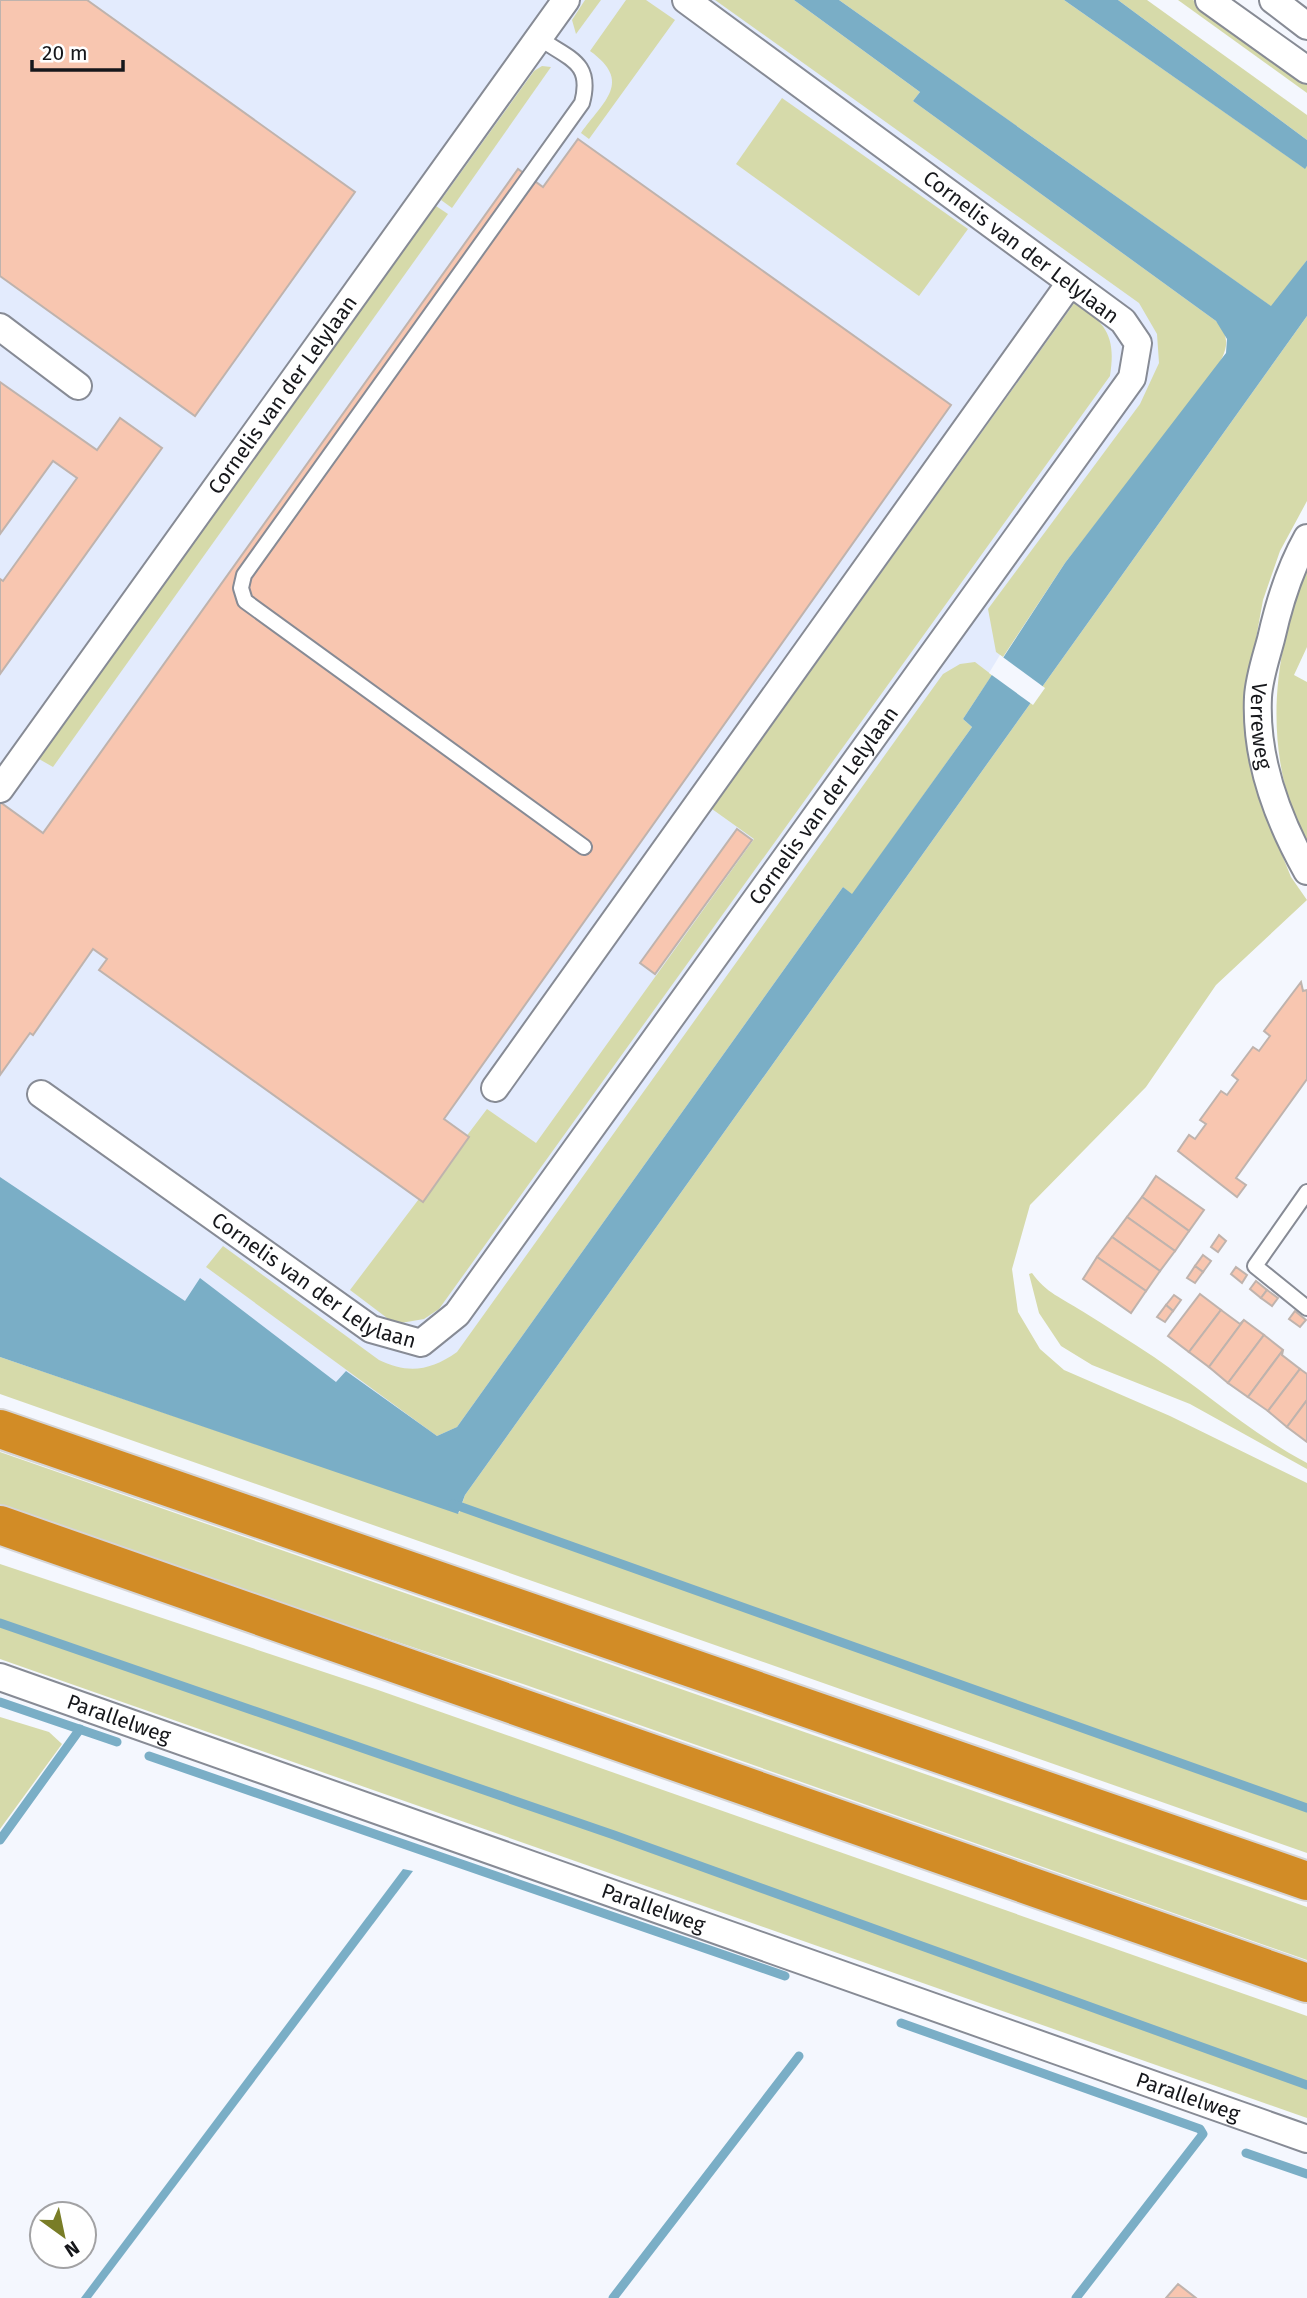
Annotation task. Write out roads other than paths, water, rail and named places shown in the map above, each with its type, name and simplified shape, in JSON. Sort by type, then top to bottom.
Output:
[{"type":"highway","points":[[0,1429],[1307,1881]]},
{"type":"highway","points":[[0,1525],[1307,1983]]},
{"type":"street","name":"Cornelis van der Lelylaan","points":[[0,789],[566,0]]},
{"type":"street","name":"Cornelis van der Lelylaan","points":[[41,1094],[371,1329],[421,1342],[457,1314],[1132,378],[1138,343],[1123,321],[686,0]]},
{"type":"street","points":[[1209,0],[1307,70]]},
{"type":"street","points":[[1273,0],[1307,26]]},
{"type":"street","points":[[495,1088],[1070,282]]},
{"type":"street","points":[[0,327],[78,386]]},
{"type":"street","name":"Verreweg","points":[[1307,538],[1293,564],[1278,608],[1258,695],[1260,740],[1269,788],[1292,844],[1307,872]]},
{"type":"street","name":"Parallelweg","points":[[0,1677],[1307,2139]]},
{"type":"lane","points":[[539,38],[584,71],[587,82],[582,103],[244,575],[242,588],[245,601],[584,847]]},
{"type":"lane","points":[[1307,1192],[1255,1266],[1307,1308]]},
{"type":"water","points":[[794,0],[839,0],[1271,306],[1307,260],[1307,316],[465,1495],[458,1514],[0,1357],[0,1177],[185,1301],[200,1278],[336,1382],[346,1371],[437,1436],[457,1427],[843,887],[852,894],[972,727],[963,719],[1065,563],[1226,353],[1227,339],[1216,321],[913,101],[920,92]]},
{"type":"water","points":[[1064,0],[1118,0],[1307,140],[1305,169]]},
{"type":"water","points":[[403,1869],[413,1871],[91,2298],[81,2298]]},
{"type":"waterway","points":[[453,1504],[1307,1808]]},
{"type":"waterway","points":[[0,1623],[614,1835],[1307,2085]]},
{"type":"waterway","points":[[0,1702],[117,1742]]},
{"type":"waterway","points":[[0,1840],[80,1729]]},
{"type":"waterway","points":[[149,1756],[785,1976]]},
{"type":"waterway","points":[[901,2023],[1200,2129],[1203,2134],[1076,2298]]},
{"type":"waterway","points":[[613,2298],[799,2056]]},
{"type":"waterway","points":[[1246,2153],[1307,2174]]}]
